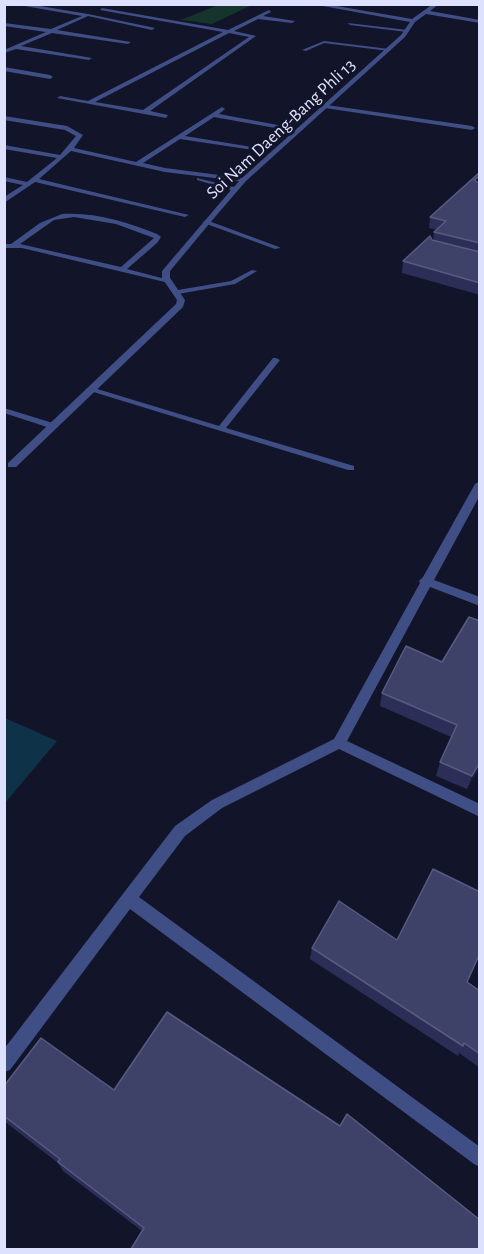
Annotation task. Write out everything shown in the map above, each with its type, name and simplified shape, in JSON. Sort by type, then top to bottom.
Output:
[{"type":"street","points":[[15,4],[152,28]]},
{"type":"street","points":[[4,52],[113,4]]},
{"type":"street","points":[[314,4],[412,21]]},
{"type":"street","name":"Soi Nam Daeng-Bang Phli 13","points":[[169,281],[166,271],[235,189],[389,50],[407,31],[423,8],[435,6]]},
{"type":"street","points":[[423,8],[480,22]]},
{"type":"street","points":[[102,9],[253,36],[145,112]]},
{"type":"street","points":[[89,103],[269,12]]},
{"type":"street","points":[[258,17],[292,21]]},
{"type":"street","points":[[4,24],[128,42]]},
{"type":"street","points":[[4,45],[89,58]]},
{"type":"street","points":[[4,69],[50,77]]},
{"type":"street","points":[[60,98],[166,116]]},
{"type":"street","points":[[136,164],[222,109]]},
{"type":"street","points":[[215,115],[281,127]]},
{"type":"street","points":[[4,118],[77,131],[80,135],[70,149],[32,182],[4,201]]},
{"type":"street","points":[[180,137],[258,150]]},
{"type":"street","points":[[4,147],[60,157]]},
{"type":"street","points":[[70,149],[193,175],[244,180]]},
{"type":"street","points":[[193,175],[201,180],[235,189]]},
{"type":"street","points":[[4,179],[32,182],[185,215]]},
{"type":"street","points":[[12,465],[175,310],[181,300],[169,281]]},
{"type":"street","points":[[4,1064],[180,831],[218,804],[339,743],[425,581],[480,484]]},
{"type":"street","points":[[425,581],[480,603]]},
{"type":"street","points":[[339,743],[480,811]]},
{"type":"street","points":[[129,899],[480,1158]]},
{"type":"lane","points":[[350,24],[407,31]]},
{"type":"lane","points":[[304,50],[324,42],[389,50]]},
{"type":"lane","points":[[327,107],[472,128]]},
{"type":"lane","points":[[4,246],[14,244],[51,219],[74,214],[149,232],[158,237],[122,270]]},
{"type":"lane","points":[[206,222],[277,248]]},
{"type":"lane","points":[[14,244],[169,281]]},
{"type":"lane","points":[[178,292],[233,283],[254,271]]},
{"type":"lane","points":[[221,429],[276,360]]},
{"type":"lane","points":[[91,390],[351,468]]},
{"type":"lane","points":[[4,410],[53,426]]},
{"type":"green space","points":[[218,5],[252,5],[212,24],[181,20]]},
{"type":"water","points":[[5,718],[57,741],[5,803]]},
{"type":"building","points":[[480,172],[480,176],[474,180],[480,184],[480,243],[434,232],[446,221],[430,217]]},
{"type":"building","points":[[430,236],[432,240],[480,252],[480,283],[403,261]]},
{"type":"building","points":[[469,617],[480,621],[480,762],[472,776],[440,762],[457,725],[382,693],[406,646],[442,662]]},
{"type":"building","points":[[433,869],[480,892],[480,953],[467,982],[480,991],[480,1054],[464,1043],[463,1046],[312,948],[339,901],[397,940]]},
{"type":"building","points":[[167,1012],[340,1126],[347,1114],[480,1220],[480,1250],[131,1250],[144,1228],[58,1162],[60,1159],[4,1116],[4,1086],[41,1038],[114,1090]]}]
